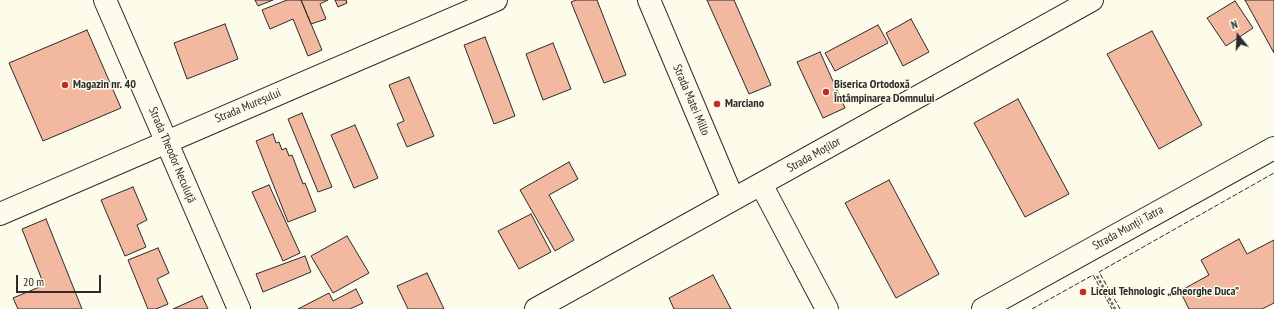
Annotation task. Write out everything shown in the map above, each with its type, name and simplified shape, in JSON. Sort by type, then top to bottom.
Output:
[{"type":"street","name":"Strada Theodor Neculuță","points":[[105,0],[239,309]]},
{"type":"street","name":"Strada Mureșului","points":[[0,214],[496,0]]},
{"type":"street","name":"Strada Matei Millo","points":[[649,0],[733,199]]},
{"type":"street","name":"Strada Moților","points":[[536,309],[1092,0]]},
{"type":"street","name":"Strada Munții Tatra","points":[[983,309],[1274,148]]},
{"type":"street","points":[[761,184],[827,309]]},
{"type":"path","points":[[1084,253],[1115,309]]},
{"type":"building","points":[[255,0],[273,0],[258,6]]},
{"type":"building","points":[[287,0],[301,0],[322,50],[308,56],[293,19],[270,29],[262,10]]},
{"type":"building","points":[[301,0],[328,0],[320,4],[326,19],[311,24]]},
{"type":"building","points":[[335,0],[346,0],[347,3],[338,7]]},
{"type":"building","points":[[576,0],[597,0],[626,75],[604,83],[571,2]]},
{"type":"building","points":[[707,0],[734,0],[771,85],[749,94]]},
{"type":"building","points":[[1245,0],[1274,0],[1274,53]]},
{"type":"building","points":[[1235,1],[1253,28],[1226,46],[1207,18]]},
{"type":"building","points":[[911,19],[929,52],[903,66],[886,33]]},
{"type":"building","points":[[225,24],[238,59],[187,79],[174,43]]},
{"type":"building","points":[[878,25],[888,43],[835,71],[825,53]]},
{"type":"building","name":"Magazin nr. 40","points":[[87,30],[121,108],[43,141],[9,63]]},
{"type":"building","points":[[1152,31],[1202,125],[1159,149],[1107,54]]},
{"type":"building","points":[[485,37],[515,116],[494,124],[464,45]]},
{"type":"building","points":[[553,43],[571,89],[543,100],[526,54]]},
{"type":"building","points":[[820,52],[845,108],[823,118],[797,62]]},
{"type":"building","points":[[409,77],[434,136],[407,147],[397,124],[404,121],[389,85]]},
{"type":"building","points":[[1018,99],[1069,194],[1025,217],[974,123]]},
{"type":"building","points":[[302,113],[332,187],[318,192],[288,119]]},
{"type":"building","points":[[355,125],[378,178],[354,188],[331,135]]},
{"type":"building","points":[[273,134],[276,143],[279,142],[282,150],[286,148],[289,156],[292,155],[303,184],[305,183],[316,211],[288,222],[256,141]]},
{"type":"building","points":[[569,162],[578,179],[549,195],[574,240],[555,251],[520,190]]},
{"type":"building","points":[[889,180],[939,274],[896,298],[845,203]]},
{"type":"building","points":[[269,185],[300,253],[283,261],[252,192]]},
{"type":"building","points":[[133,187],[147,220],[137,225],[146,247],[125,256],[101,200]]},
{"type":"building","points":[[531,214],[551,252],[519,269],[498,231]]},
{"type":"building","points":[[46,219],[82,309],[18,309],[13,298],[44,285],[22,229]]},
{"type":"building","points":[[347,236],[369,273],[333,293],[311,256]]},
{"type":"building","points":[[1239,239],[1247,254],[1274,240],[1274,303],[1262,309],[1189,309],[1180,291],[1209,275],[1201,260]]},
{"type":"building","points":[[158,248],[169,273],[157,279],[168,304],[156,309],[148,309],[128,260]]},
{"type":"building","points":[[305,256],[311,272],[263,292],[256,274]]},
{"type":"building","points":[[427,273],[444,309],[408,309],[397,286]]},
{"type":"building","points":[[713,275],[731,309],[674,309],[669,298]]},
{"type":"building","points":[[356,289],[363,303],[350,309],[298,309],[329,293],[333,301]]},
{"type":"building","points":[[202,296],[208,309],[173,309]]},
{"type":"fence","points":[[1120,309],[1099,272],[1274,173]]},
{"type":"fence","points":[[1032,309],[1093,275],[1112,309]]},
{"type":"place","name":"Magazin nr. 40","points":[[65,85]]},
{"type":"place","name":"Biserica Ortodoxă Întâmpinarea Domnului","points":[[826,92]]},
{"type":"place","name":"Marciano","points":[[717,104]]},
{"type":"place","name":"Liceul Tehnologic „Gheorghe Duca”","points":[[1083,292]]}]
